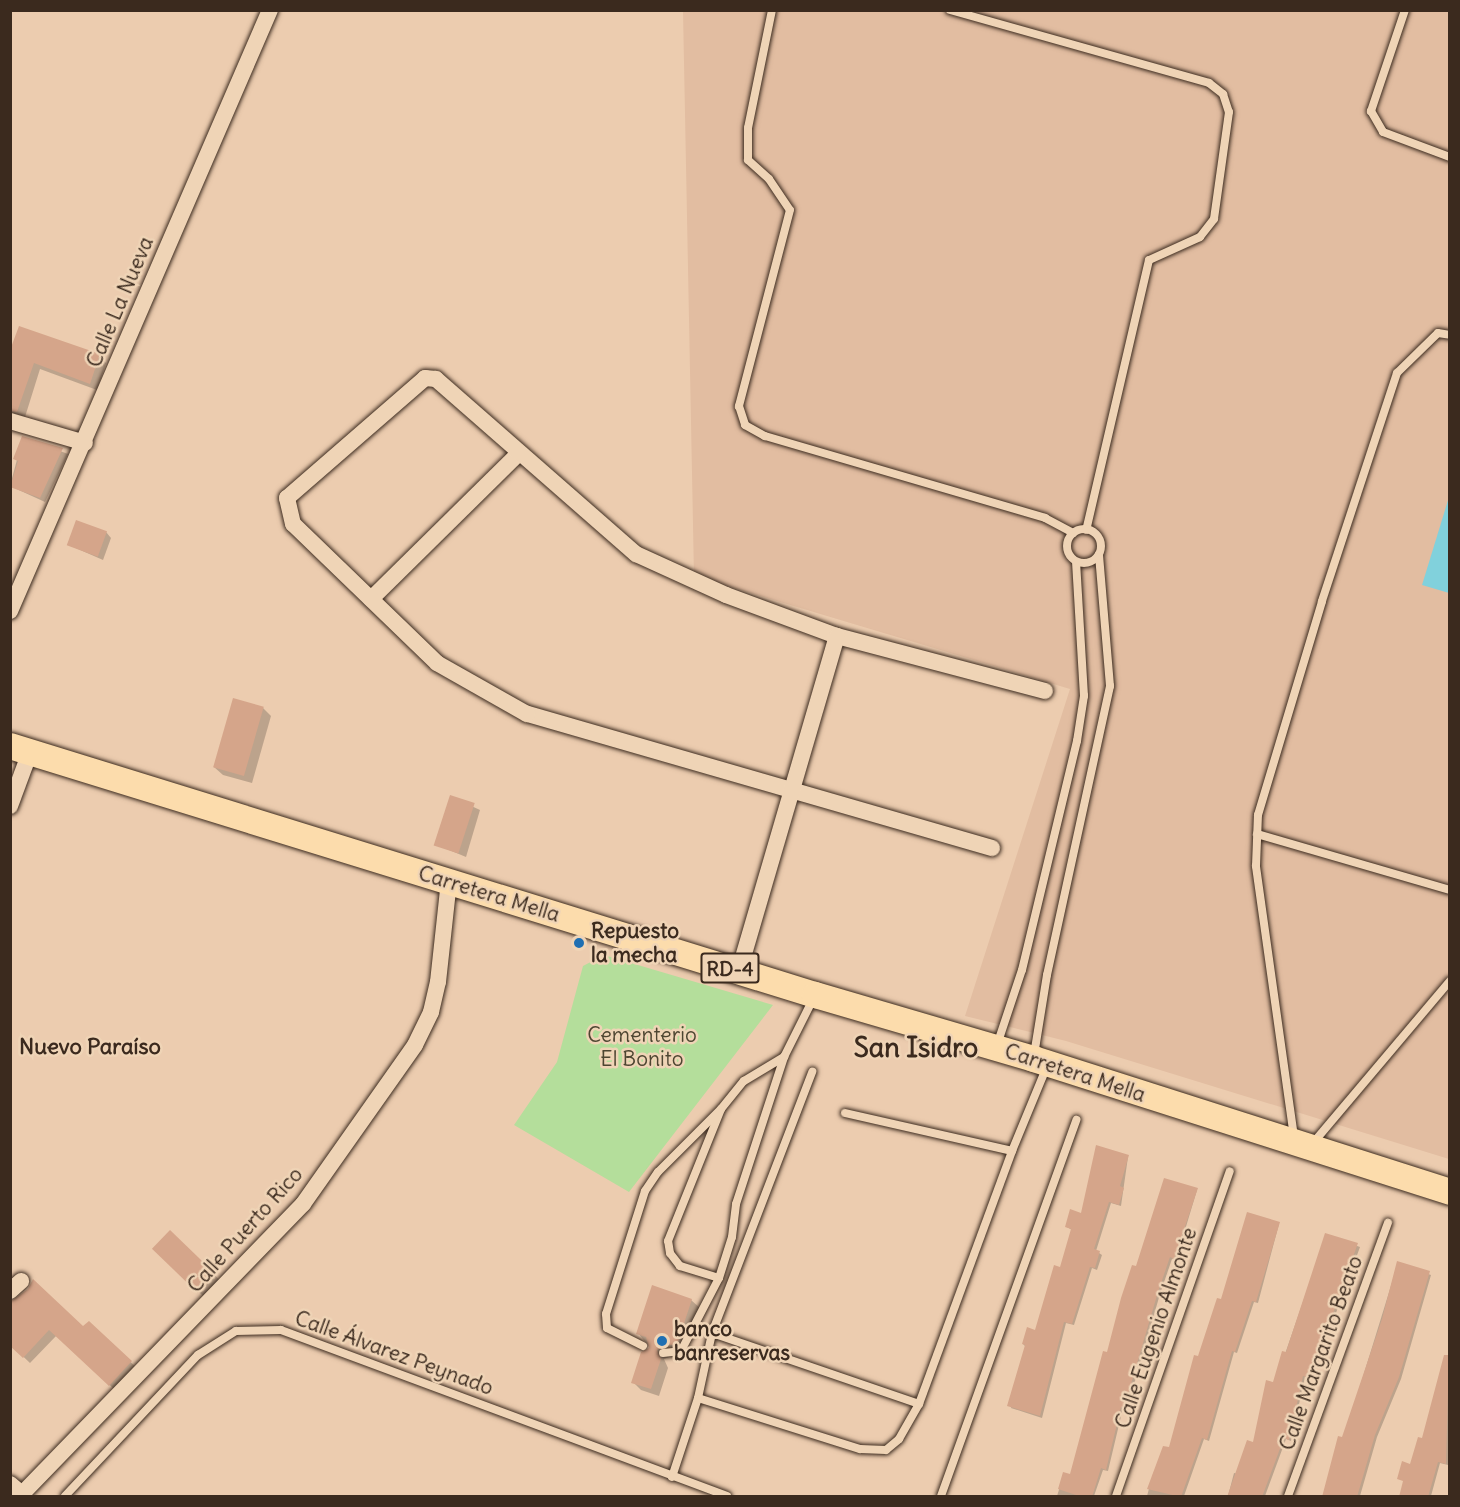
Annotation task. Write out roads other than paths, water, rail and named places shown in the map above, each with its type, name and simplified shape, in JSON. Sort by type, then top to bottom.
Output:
[{"type":"main road","name":"Carretera Mella","points":[[20,749],[815,995],[1041,1061],[1449,1192]]},
{"type":"street","name":"Calle La Nueva","points":[[10,611],[85,443],[270,10]]},
{"type":"street","points":[[992,848],[795,789],[527,714],[437,663],[293,524],[287,498],[424,378],[436,379],[636,554],[726,595],[837,636],[1046,691]]},
{"type":"street","points":[[10,421],[85,443]]},
{"type":"street","points":[[371,599],[519,453]]},
{"type":"street","points":[[739,971],[795,789],[837,636]]},
{"type":"street","points":[[10,806],[20,749]]},
{"type":"street","name":"Calle Puerto Rico","points":[[18,1491],[303,1204],[415,1045],[431,1012],[438,982],[448,881]]},
{"type":"lane","points":[[698,1398],[860,1449],[886,1450],[899,1438],[919,1404],[1012,1150],[1041,1061],[1047,975],[1110,686],[1097,537],[1086,530],[1073,533],[1045,518],[765,436],[745,425],[739,406],[790,210],[769,179],[748,160],[748,128],[772,10]]},
{"type":"lane","points":[[950,10],[1209,84],[1223,94],[1229,112],[1214,219],[1200,237],[1149,260],[1086,530]]},
{"type":"lane","points":[[1405,10],[1371,111],[1383,132],[1449,156]]},
{"type":"lane","points":[[1302,1146],[1256,866],[1258,815],[1318,612],[1397,372],[1438,333],[1449,335]]},
{"type":"lane","points":[[996,1048],[1022,970],[1077,741],[1084,696],[1076,562],[1066,548],[1073,533]]},
{"type":"lane","points":[[1076,562],[1093,561],[1099,554]]},
{"type":"lane","points":[[1257,834],[1449,890]]},
{"type":"lane","points":[[1302,1146],[1449,981]]},
{"type":"lane","points":[[663,1353],[681,1351],[719,1278],[732,1237],[736,1204],[784,1057],[815,995]]},
{"type":"lane","points":[[643,1346],[607,1328],[606,1314],[645,1191],[658,1172],[721,1109],[744,1081],[784,1057]]},
{"type":"lane","points":[[672,1476],[698,1398],[712,1333],[812,1072]]},
{"type":"lane","points":[[719,1278],[680,1266],[670,1253],[668,1241],[721,1109]]},
{"type":"lane","points":[[845,1113],[1012,1150]]},
{"type":"lane","points":[[940,1497],[1076,1120]]},
{"type":"lane","name":"Calle Eugenio Almonte","points":[[1116,1497],[1230,1171]]},
{"type":"lane","name":"Calle Margarito Beato","points":[[1288,1497],[1388,1222]]},
{"type":"lane","name":"Calle Álvarez Peynado","points":[[65,1497],[198,1355],[236,1331],[281,1330],[728,1497]]},
{"type":"lane","points":[[712,1333],[919,1404]]},
{"type":"water","points":[[1449,497],[1450,593],[1422,585]]},
{"type":"place","name":"Repuesto la mecha","points":[[579,943]]},
{"type":"place","name":"banco banreservas","points":[[662,1341]]},
{"type":"district","name":"Nuevo Paraíso","points":[[90,1047]]},
{"type":"district","name":"San Isidro","points":[[916,1048]]},
{"type":"park label","name":"Cementerio El Bonito","points":[[642,1047]]}]
